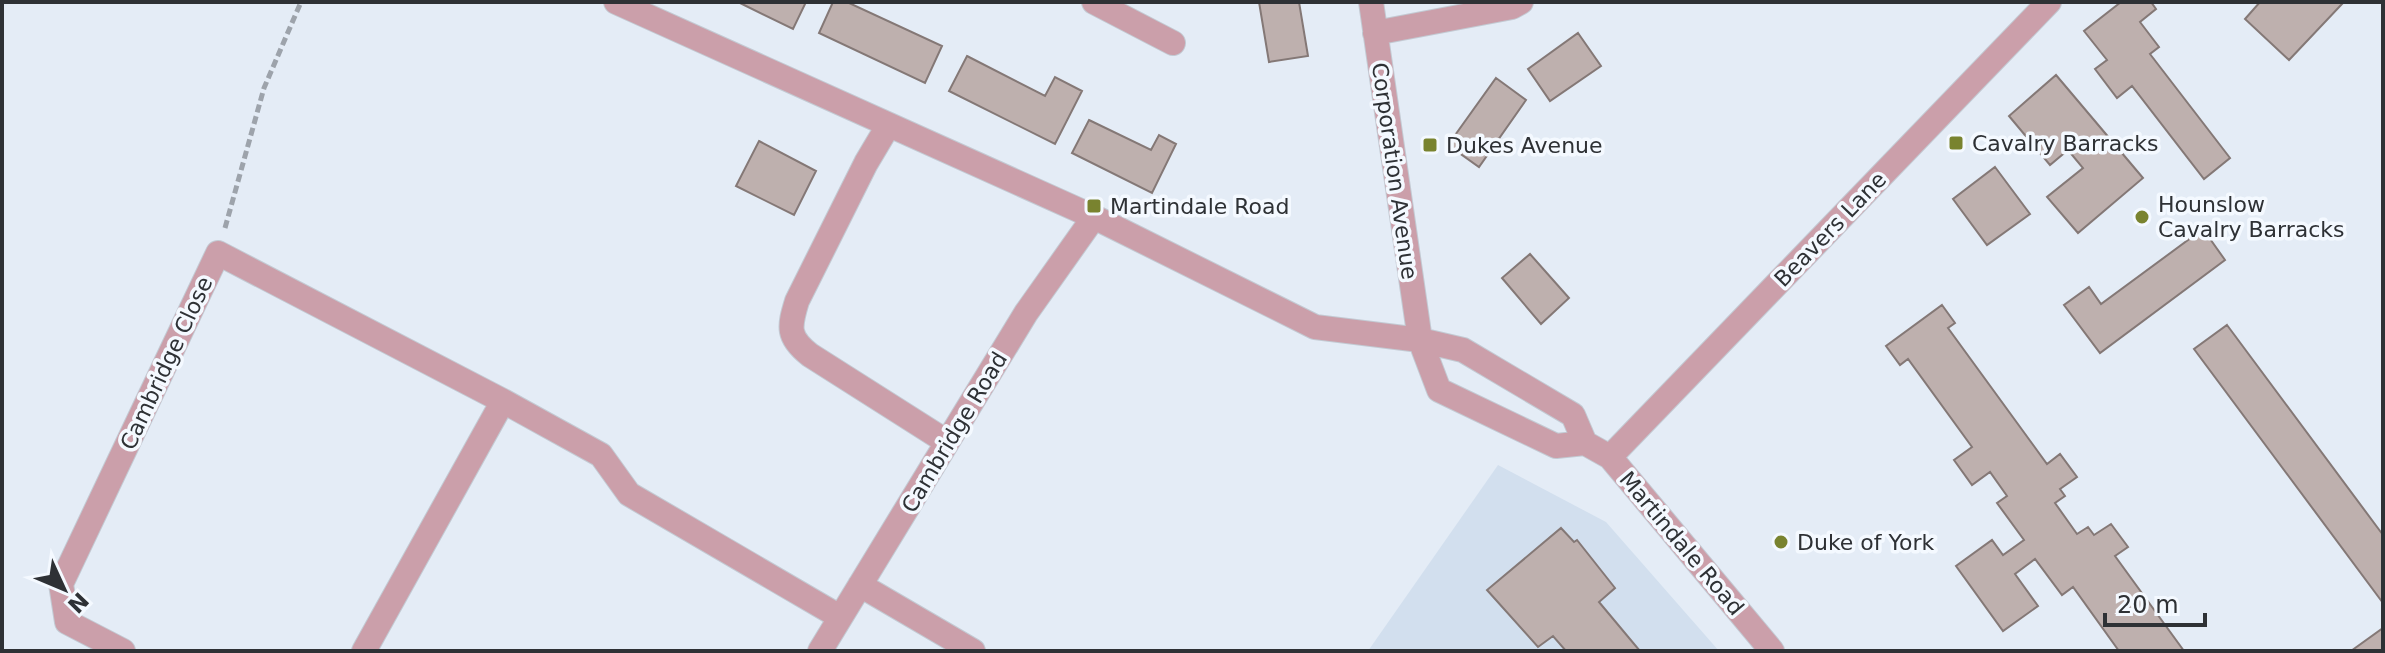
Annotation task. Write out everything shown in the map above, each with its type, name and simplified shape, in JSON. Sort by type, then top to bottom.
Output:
[{"type":"street","name":"Martindale Road","points":[[616,2],[651,9],[888,126],[1094,217],[1315,327],[1420,340],[1463,350],[1573,415],[1585,443]]},
{"type":"street","points":[[1094,2],[1173,43]]},
{"type":"street","name":"Corporation Avenue","points":[[1371,2],[1420,340]]},
{"type":"street","points":[[1375,33],[1512,7],[1521,2]]},
{"type":"street","name":"Beavers Lane","points":[[1610,457],[2049,2]]},
{"type":"street","points":[[888,126],[866,163],[797,301],[791,321],[792,334],[796,345],[810,355],[947,442]]},
{"type":"street","name":"Cambridge Road","points":[[820,651],[1026,313],[1094,217]]},
{"type":"street","name":"Cambridge Close","points":[[123,651],[67,622],[61,584],[218,253],[601,455],[629,494],[840,617]]},
{"type":"street","name":"Martindale Road","points":[[1420,340],[1439,390],[1556,446],[1585,443],[1610,457],[1772,651]]},
{"type":"street","points":[[364,651],[503,401]]},
{"type":"street","points":[[860,585],[973,651]]},
{"type":"path","points":[[218,253],[264,88],[301,2]]},
{"type":"shaded area","points":[[1498,465],[1606,522],[1719,651],[1368,651]]},
{"type":"building","points":[[738,2],[806,2],[793,29]]},
{"type":"building","points":[[833,2],[847,2],[942,46],[925,83],[819,33]]},
{"type":"building","points":[[1259,2],[1299,2],[1308,56],[1269,62]]},
{"type":"building","points":[[2121,2],[2151,2],[2156,9],[2140,22],[2159,47],[2150,54],[2230,158],[2204,179],[2132,86],[2117,98],[2095,69],[2107,60],[2084,31]]},
{"type":"building","points":[[2260,2],[2342,4],[2289,60],[2245,19]]},
{"type":"building","points":[[1578,33],[1601,66],[1550,101],[1528,69]]},
{"type":"building","points":[[967,56],[1045,96],[1055,77],[1082,91],[1055,144],[949,91]]},
{"type":"building","points":[[2056,75],[2143,178],[2078,233],[2047,197],[2083,168],[2068,150],[2050,165],[2009,116]]},
{"type":"building","points":[[1496,78],[1526,100],[1479,167],[1448,145]]},
{"type":"building","points":[[1089,120],[1151,150],[1159,135],[1176,144],[1152,193],[1072,153]]},
{"type":"building","points":[[759,141],[816,171],[794,215],[736,186]]},
{"type":"building","points":[[1995,167],[2030,214],[1987,245],[1953,199]]},
{"type":"building","points":[[2203,229],[2225,260],[2100,353],[2064,305],[2089,287],[2101,304]]},
{"type":"building","points":[[1530,254],[1569,298],[1541,324],[1502,278]]},
{"type":"building","points":[[1942,305],[1955,323],[1948,328],[2047,464],[2060,454],[2077,477],[2060,489],[2065,496],[2055,503],[2077,534],[2088,527],[2094,535],[2111,524],[2128,547],[2115,556],[2184,651],[2119,651],[2073,587],[2062,595],[2035,559],[2015,574],[2038,606],[2003,631],[1956,566],[1992,540],[2003,555],[2024,540],[1997,503],[2007,496],[1990,472],[1972,485],[1954,460],[1972,447],[1908,359],[1900,365],[1886,346]]},
{"type":"building","points":[[2227,325],[2383,535],[2383,603],[2194,349]]},
{"type":"building","points":[[1561,528],[1574,542],[1577,540],[1615,588],[1599,602],[1640,651],[1566,651],[1553,636],[1538,647],[1487,590]]},
{"type":"building","points":[[2383,628],[2383,651],[2351,651]]},
{"type":"place","name":"Cavalry Barracks","points":[[1956,143]]},
{"type":"place","name":"Dukes Avenue","points":[[1430,145]]},
{"type":"place","name":"Martindale Road","points":[[1094,206]]},
{"type":"place","name":"Hounslow Cavalry Barracks","points":[[2142,217]]},
{"type":"place","name":"Duke of York","points":[[1781,542]]}]
